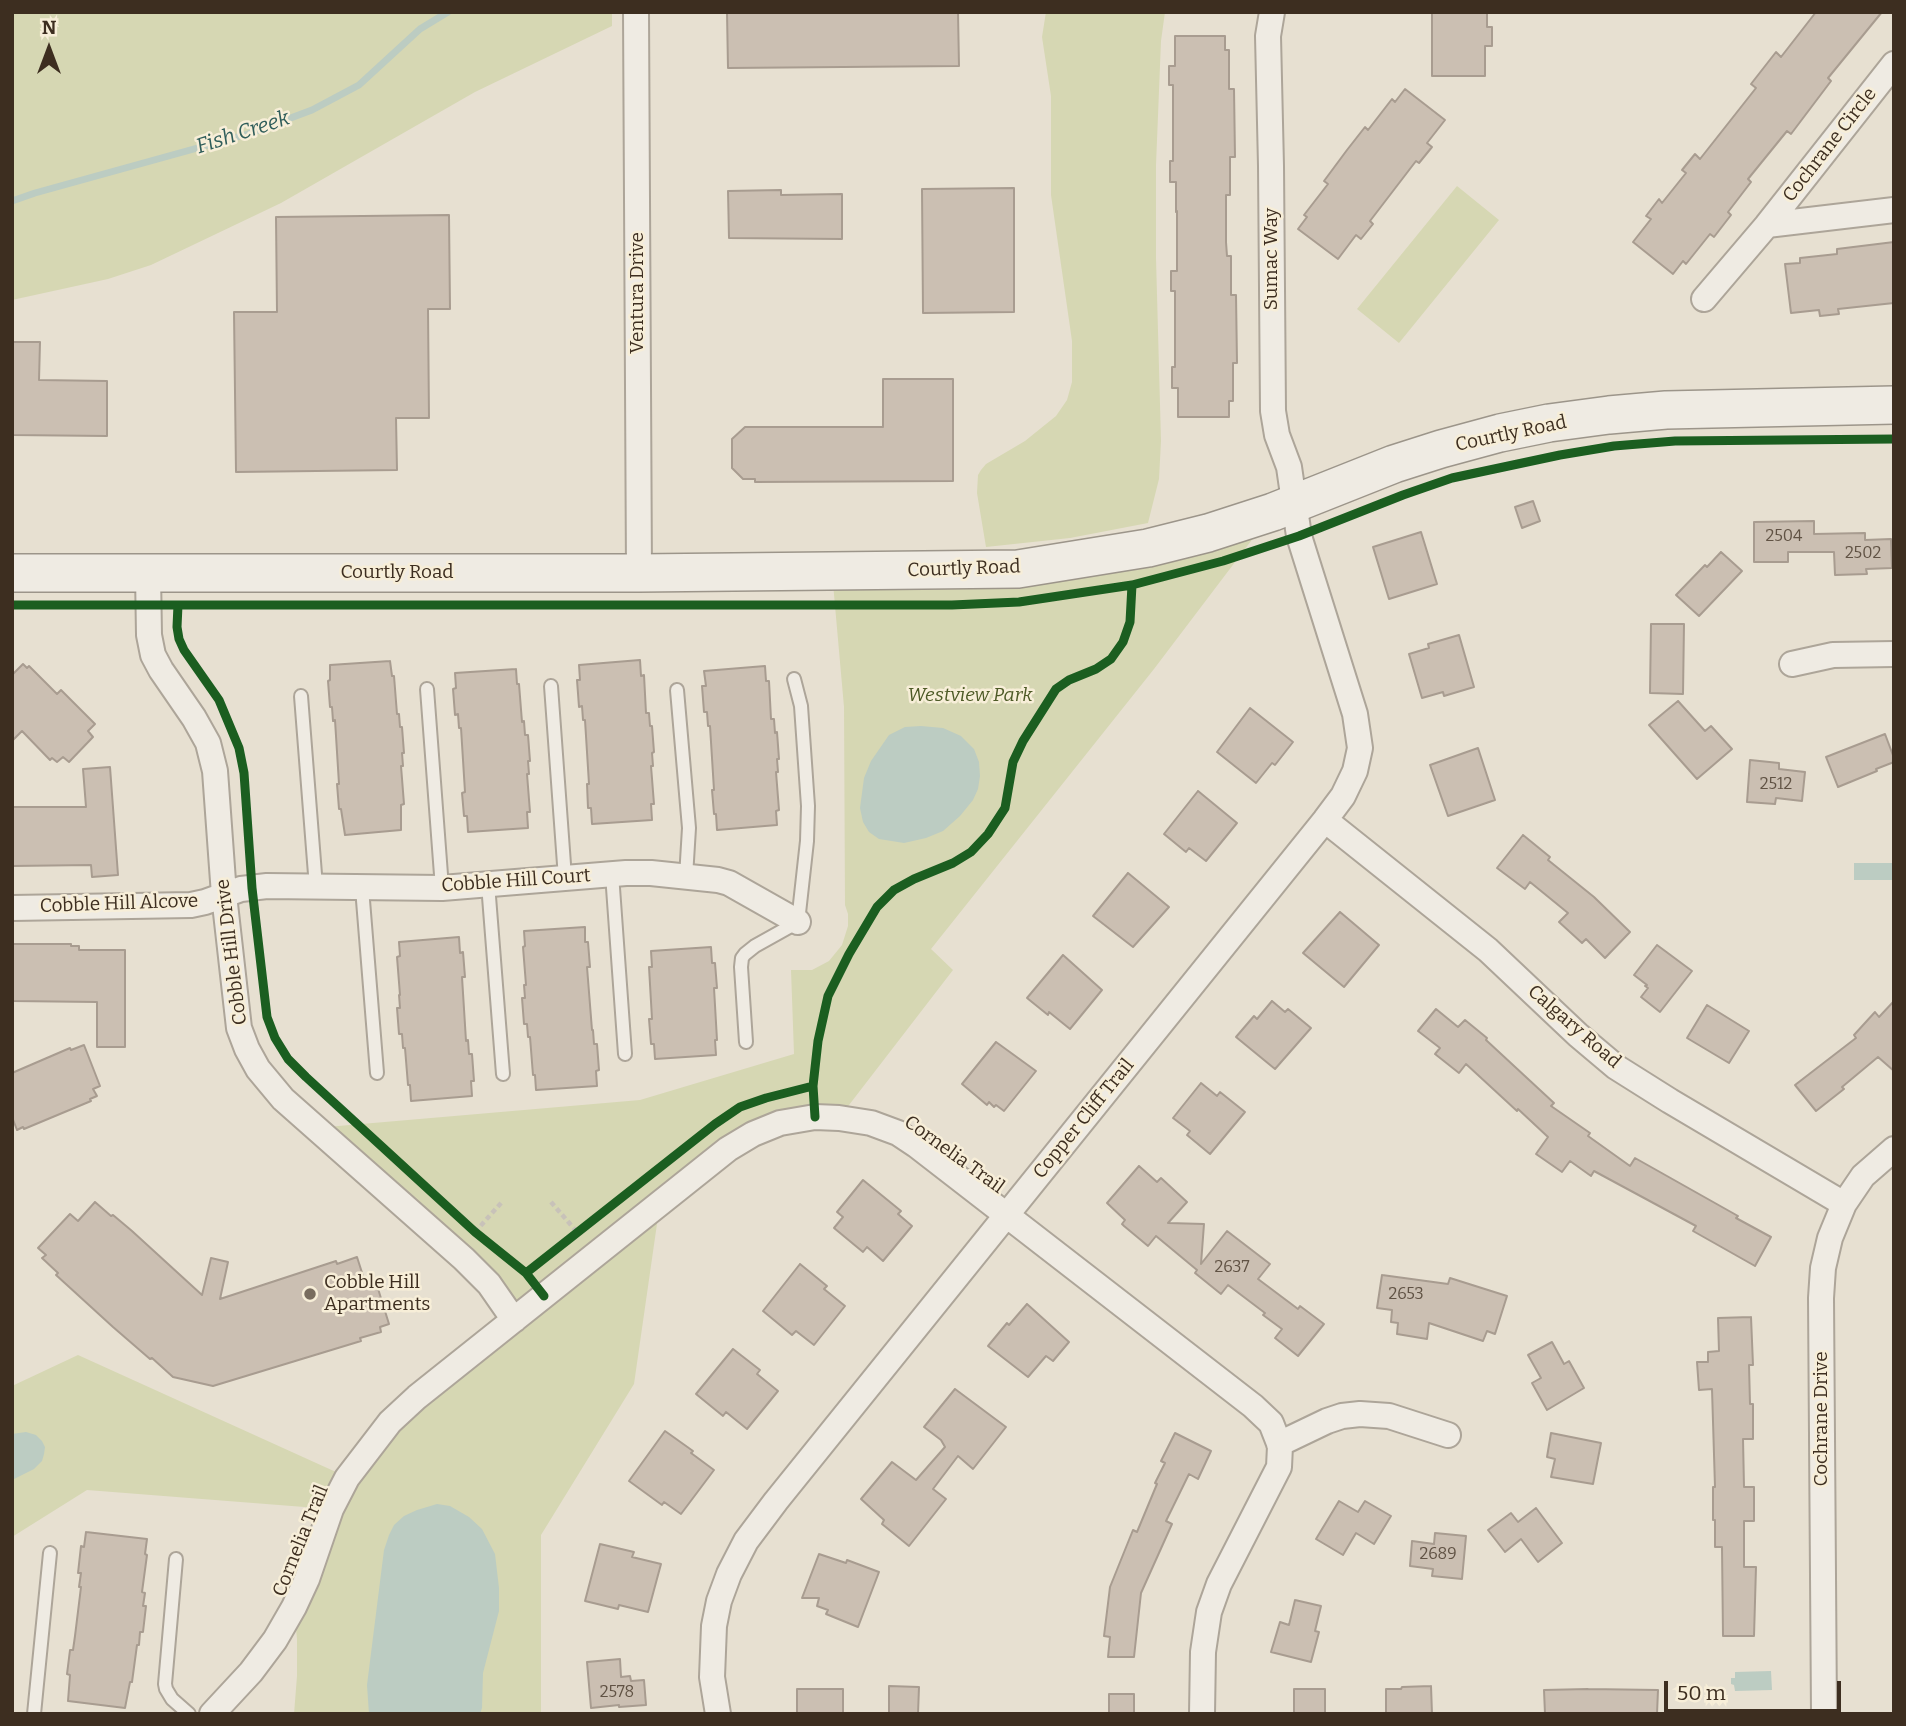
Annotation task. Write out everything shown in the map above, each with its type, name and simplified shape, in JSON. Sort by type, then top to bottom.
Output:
[{"type":"street","name":"Ventura Drive","points":[[636,12],[639,573]]},
{"type":"street","name":"Sumac Way","points":[[1272,12],[1268,36],[1273,411],[1277,435],[1289,467],[1294,503]]},
{"type":"street","name":"Cochrane Circle","points":[[1704,299],[1767,225],[1894,64]]},
{"type":"street","name":"Cochrane Circle","points":[[1767,225],[1894,210]]},
{"type":"street","name":"Courtly Road","points":[[12,573],[639,573],[1018,569],[1148,548],[1208,533],[1273,512],[1394,464],[1500,433],[1608,415],[1666,410],[1894,405]]},
{"type":"street","name":"Copper Cliff Trail","points":[[718,1714],[712,1677],[714,1626],[724,1586],[739,1553],[776,1501],[1325,820],[1352,780],[1359,757],[1360,741],[1355,714],[1299,536],[1294,503]]},
{"type":"street","name":"Cobble Hill Drive","points":[[148,574],[149,635],[153,655],[208,743],[215,771],[224,895],[239,1028],[247,1049],[258,1069],[284,1099],[464,1259],[489,1284],[514,1320]]},
{"type":"street","points":[[1792,664],[1833,655],[1894,654]]},
{"type":"street","name":"Calgary Road","points":[[1325,820],[1488,950],[1616,1067],[1844,1204]]},
{"type":"street","name":"Cobble Hill Court","points":[[224,895],[246,888],[278,886],[442,888],[650,873],[729,883],[798,922]]},
{"type":"street","name":"Cobble Hill Alcove","points":[[12,908],[191,905],[224,895]]},
{"type":"street","name":"Cornelia Trail","points":[[212,1714],[251,1672],[275,1640],[307,1579],[331,1509],[347,1478],[390,1422],[417,1397],[728,1149],[780,1122],[815,1117],[871,1123],[889,1129],[916,1145],[1262,1413],[1274,1428],[1279,1444]]},
{"type":"street","name":"Cochrane Drive","points":[[1824,1714],[1823,1268],[1830,1238],[1844,1204],[1863,1176],[1894,1149]]},
{"type":"street","points":[[1202,1714],[1204,1643],[1209,1612],[1224,1573],[1277,1473],[1280,1461],[1279,1444],[1327,1421],[1360,1414],[1389,1416],[1448,1435]]},
{"type":"lane","points":[[746,1042],[741,967],[743,958],[755,946],[798,922],[808,806],[801,706],[794,679]]},
{"type":"lane","points":[[551,686],[565,878]]},
{"type":"lane","points":[[427,689],[442,888]]},
{"type":"lane","points":[[677,691],[689,828],[686,877]]},
{"type":"lane","points":[[301,696],[316,887]]},
{"type":"lane","points":[[612,874],[625,1054]]},
{"type":"lane","points":[[488,884],[503,1074]]},
{"type":"lane","points":[[362,888],[377,1073]]},
{"type":"lane","points":[[34,1714],[50,1553]]},
{"type":"lane","points":[[176,1559],[164,1684],[172,1699],[189,1714]]},
{"type":"path","points":[[475,1232],[502,1202]]},
{"type":"path","points":[[551,1202],[577,1232]]},
{"type":"path","points":[[465,1223],[485,1240]]},
{"type":"path","points":[[566,1240],[587,1224]]},
{"type":"green space","points":[[12,12],[612,12],[612,26],[475,92],[281,203],[151,265],[108,279],[12,300]]},
{"type":"green space","points":[[1046,12],[1165,12],[1161,41],[1156,165],[1161,441],[1159,479],[1148,523],[1070,538],[986,547],[977,493],[978,475],[986,464],[1025,441],[1056,416],[1067,400],[1072,382],[1072,341],[1051,195],[1051,96],[1042,37]]},
{"type":"green space","points":[[1457,186],[1499,220],[1399,343],[1357,309]]},
{"type":"green space","name":"Westview Park","points":[[1273,512],[1154,669],[931,949],[953,970],[839,1118],[780,1123],[660,1203],[634,1384],[541,1535],[541,1714],[294,1714],[297,1639],[294,1607],[330,1509],[87,1490],[12,1537],[12,1386],[78,1355],[347,1477],[514,1320],[315,1128],[640,1100],[794,1054],[791,970],[812,970],[829,961],[842,945],[848,926],[845,905],[844,707],[832,572],[956,571]]},
{"type":"shaded area","points":[[905,727],[943,728],[961,736],[974,749],[979,762],[978,789],[960,816],[943,831],[904,843],[879,839],[869,832],[863,822],[860,808],[864,778],[871,761],[889,735]]},
{"type":"shaded area","points":[[1854,863],[1894,863],[1894,880],[1854,880]]},
{"type":"shaded area","points":[[26,1432],[36,1435],[42,1441],[45,1447],[42,1461],[34,1469],[12,1480],[12,1434]]},
{"type":"shaded area","points":[[437,1504],[450,1506],[469,1517],[482,1529],[495,1554],[499,1611],[483,1673],[482,1708],[480,1714],[369,1714],[367,1685],[384,1550],[394,1525],[404,1516]]},
{"type":"shaded area","points":[[1771,1671],[1772,1690],[1735,1691],[1734,1685],[1731,1684],[1735,1672]]},
{"type":"building","points":[[727,12],[958,12],[959,66],[728,68]]},
{"type":"building","points":[[1432,12],[1487,12],[1487,27],[1492,27],[1492,46],[1485,46],[1485,76],[1432,76]]},
{"type":"building","points":[[1816,12],[1882,12],[1828,78],[1831,81],[1791,134],[1787,131],[1748,179],[1751,182],[1728,212],[1731,215],[1714,237],[1710,234],[1686,264],[1683,261],[1673,274],[1633,242],[1651,219],[1646,216],[1659,199],[1662,203],[1686,173],[1682,170],[1695,154],[1700,159],[1756,88],[1751,84],[1776,52],[1781,57]]},
{"type":"building","points":[[1175,36],[1225,36],[1225,50],[1229,50],[1229,89],[1234,89],[1235,157],[1230,157],[1230,195],[1226,195],[1226,242],[1227,256],[1231,256],[1231,295],[1236,295],[1237,363],[1233,363],[1233,401],[1229,401],[1229,417],[1178,417],[1178,388],[1172,388],[1172,367],[1175,367],[1175,291],[1171,291],[1171,271],[1177,271],[1177,211],[1176,182],[1170,182],[1170,161],[1173,161],[1173,85],[1169,85],[1169,66],[1175,66]]},
{"type":"building","points":[[1405,89],[1445,120],[1427,143],[1432,147],[1419,163],[1416,161],[1370,221],[1373,224],[1361,239],[1356,235],[1338,259],[1298,229],[1307,217],[1304,215],[1328,184],[1324,181],[1347,150],[1365,127],[1368,130],[1392,99],[1395,102]]},
{"type":"building","points":[[1014,188],[1014,312],[923,313],[922,189]]},
{"type":"building","points":[[781,190],[781,195],[842,194],[842,239],[729,238],[728,191]]},
{"type":"building","points":[[449,215],[450,309],[428,309],[429,418],[396,418],[397,470],[236,472],[234,312],[277,312],[276,217]]},
{"type":"building","points":[[1894,242],[1894,303],[1838,309],[1839,314],[1820,316],[1819,310],[1791,313],[1785,264],[1800,263],[1800,258],[1837,254],[1837,249]]},
{"type":"building","points":[[12,342],[40,342],[39,380],[107,381],[107,436],[12,435]]},
{"type":"building","points":[[883,379],[953,379],[953,481],[755,482],[755,479],[743,479],[732,468],[732,439],[745,427],[883,427]]},
{"type":"building","points":[[1533,501],[1540,521],[1522,528],[1515,507]]},
{"type":"building","points":[[1814,521],[1814,534],[1865,533],[1865,540],[1891,539],[1892,568],[1866,569],[1867,574],[1835,575],[1834,552],[1788,552],[1788,562],[1754,562],[1754,522]]},
{"type":"building","points":[[1421,532],[1437,584],[1389,599],[1373,547]]},
{"type":"building","points":[[1721,552],[1742,571],[1699,616],[1676,595]]},
{"type":"building","points":[[1651,624],[1684,624],[1683,694],[1650,693]]},
{"type":"building","points":[[1459,635],[1474,687],[1444,696],[1443,692],[1422,698],[1409,654],[1429,648],[1428,644]]},
{"type":"building","points":[[640,660],[654,752],[651,766],[654,804],[651,804],[652,820],[592,824],[591,808],[588,808],[585,720],[582,706],[579,707],[579,665]]},
{"type":"building","points":[[390,661],[404,753],[401,766],[404,804],[401,805],[401,830],[345,835],[339,809],[335,720],[333,721],[330,707],[330,665]]},
{"type":"building","points":[[23,664],[27,668],[29,666],[57,694],[61,690],[95,724],[88,731],[93,737],[69,762],[63,757],[57,762],[52,758],[50,760],[22,731],[12,741],[12,675]]},
{"type":"building","points":[[765,666],[766,681],[769,681],[771,719],[774,719],[775,733],[777,732],[777,825],[717,830],[712,790],[710,726],[707,712],[704,712],[704,671]]},
{"type":"building","points":[[516,669],[530,761],[527,774],[530,812],[527,812],[528,828],[468,832],[462,793],[465,792],[461,728],[458,714],[455,715],[455,673]]},
{"type":"building","points":[[1678,701],[1705,731],[1711,726],[1732,749],[1697,779],[1649,725]]},
{"type":"building","points":[[1250,708],[1293,742],[1256,783],[1217,752]]},
{"type":"building","points":[[1885,734],[1894,762],[1838,787],[1826,757]]},
{"type":"building","points":[[1478,748],[1495,800],[1448,816],[1430,765]]},
{"type":"building","points":[[1750,760],[1779,763],[1779,769],[1805,772],[1802,801],[1776,798],[1775,804],[1747,802]]},
{"type":"building","points":[[110,767],[118,875],[92,877],[91,865],[12,866],[12,807],[86,807],[83,769]]},
{"type":"building","points":[[1198,791],[1237,823],[1206,861],[1189,848],[1186,852],[1164,834]]},
{"type":"building","points":[[1523,835],[1630,932],[1605,958],[1586,939],[1582,943],[1559,922],[1568,913],[1530,882],[1525,889],[1497,868]]},
{"type":"building","points":[[1128,873],[1169,907],[1133,947],[1093,916]]},
{"type":"building","points":[[1340,912],[1379,945],[1344,987],[1303,953]]},
{"type":"building","points":[[585,927],[590,967],[587,967],[592,1030],[594,1044],[597,1044],[599,1070],[596,1071],[597,1086],[536,1090],[522,998],[525,998],[526,985],[524,931]]},
{"type":"building","points":[[459,937],[465,977],[462,977],[466,1041],[468,1040],[469,1054],[472,1054],[472,1096],[411,1101],[397,1008],[400,1008],[397,957],[400,956],[399,942]]},
{"type":"building","points":[[12,944],[71,944],[79,946],[79,950],[125,950],[125,1047],[97,1047],[97,1002],[12,1001]]},
{"type":"building","points":[[1657,945],[1692,971],[1660,1012],[1641,997],[1648,988],[1634,975]]},
{"type":"building","points":[[711,947],[717,988],[714,988],[716,1055],[655,1059],[649,1019],[652,1019],[649,967],[652,967],[651,951]]},
{"type":"building","points":[[1063,955],[1102,990],[1070,1029],[1027,998]]},
{"type":"building","points":[[1272,1001],[1285,1012],[1288,1009],[1311,1028],[1275,1069],[1236,1037],[1254,1016],[1257,1019]]},
{"type":"building","points":[[1894,1001],[1894,1071],[1878,1057],[1816,1111],[1795,1085],[1856,1038],[1854,1035],[1875,1012],[1879,1017]]},
{"type":"building","points":[[1707,1005],[1749,1031],[1729,1063],[1687,1038]]},
{"type":"building","points":[[1436,1009],[1458,1027],[1465,1020],[1554,1103],[1551,1106],[1630,1166],[1635,1158],[1771,1237],[1755,1266],[1693,1231],[1696,1226],[1594,1171],[1591,1176],[1570,1161],[1562,1172],[1536,1154],[1548,1137],[1466,1064],[1459,1073],[1435,1054],[1440,1048],[1418,1031]]},
{"type":"building","points":[[996,1042],[1036,1071],[1004,1111],[989,1102],[987,1105],[962,1084]]},
{"type":"building","points":[[84,1045],[100,1086],[93,1089],[97,1096],[90,1099],[91,1101],[17,1130],[12,1117],[12,1073],[70,1048],[71,1050]]},
{"type":"building","points":[[1201,1083],[1217,1096],[1220,1092],[1245,1112],[1210,1154],[1187,1135],[1190,1131],[1173,1118]]},
{"type":"building","points":[[1139,1166],[1157,1182],[1161,1178],[1187,1202],[1168,1223],[1204,1224],[1201,1264],[1227,1231],[1270,1264],[1258,1279],[1298,1309],[1300,1306],[1324,1324],[1298,1356],[1275,1338],[1282,1329],[1228,1285],[1221,1294],[1156,1236],[1148,1246],[1122,1224],[1125,1220],[1107,1203]]},
{"type":"building","points":[[863,1180],[901,1211],[898,1214],[912,1226],[883,1261],[867,1247],[863,1252],[834,1228],[843,1217],[837,1212]]},
{"type":"building","name":"Cobble Hill Apartments","points":[[95,1202],[132,1231],[202,1295],[211,1258],[228,1262],[220,1299],[336,1261],[337,1264],[357,1257],[365,1282],[375,1279],[389,1324],[380,1327],[381,1332],[360,1338],[361,1341],[213,1386],[173,1377],[113,1327],[56,1275],[58,1273],[42,1258],[46,1255],[38,1248],[70,1214],[78,1221]]},
{"type":"building","points":[[800,1264],[827,1286],[824,1289],[845,1306],[814,1345],[796,1331],[792,1335],[763,1311]]},
{"type":"building","points":[[1382,1275],[1448,1284],[1450,1278],[1507,1296],[1495,1334],[1487,1331],[1483,1341],[1429,1323],[1427,1339],[1397,1334],[1398,1323],[1391,1322],[1392,1310],[1377,1308]]},
{"type":"building","points":[[1027,1304],[1069,1342],[1053,1361],[1046,1356],[1028,1377],[988,1346]]},
{"type":"building","points":[[1751,1317],[1753,1365],[1749,1365],[1753,1439],[1743,1439],[1744,1487],[1754,1487],[1754,1521],[1744,1521],[1744,1567],[1756,1567],[1754,1636],[1723,1636],[1722,1547],[1715,1547],[1713,1520],[1715,1487],[1712,1389],[1699,1390],[1697,1362],[1708,1362],[1708,1352],[1719,1351],[1718,1318]]},
{"type":"building","points":[[1552,1342],[1564,1364],[1569,1361],[1584,1388],[1547,1410],[1532,1383],[1541,1378],[1528,1355]]},
{"type":"building","points":[[733,1349],[760,1370],[757,1374],[778,1391],[747,1429],[726,1412],[723,1416],[696,1394]]},
{"type":"building","points":[[955,1389],[1006,1427],[973,1469],[958,1456],[933,1489],[946,1499],[909,1546],[882,1524],[884,1520],[861,1499],[892,1462],[916,1480],[945,1447],[941,1440],[924,1427]]},
{"type":"building","points":[[665,1431],[714,1470],[681,1514],[664,1502],[662,1505],[629,1481]]},
{"type":"building","points":[[1175,1433],[1211,1451],[1198,1479],[1189,1474],[1166,1521],[1172,1524],[1141,1593],[1134,1657],[1108,1657],[1110,1637],[1104,1636],[1110,1587],[1133,1530],[1137,1532],[1165,1463],[1161,1461]]},
{"type":"building","points":[[1551,1433],[1601,1443],[1593,1484],[1551,1477],[1555,1459],[1547,1457]]},
{"type":"building","points":[[1339,1501],[1358,1512],[1365,1501],[1391,1516],[1374,1544],[1356,1533],[1343,1555],[1316,1539]]},
{"type":"building","points":[[1536,1508],[1562,1543],[1538,1562],[1521,1539],[1505,1552],[1488,1530],[1511,1513],[1518,1522]]},
{"type":"building","points":[[86,1532],[147,1539],[142,1592],[145,1593],[143,1606],[146,1606],[143,1632],[140,1632],[125,1708],[68,1701],[70,1675],[67,1674],[70,1650],[73,1650],[81,1587],[81,1573],[78,1573],[81,1546],[84,1547]]},
{"type":"building","points":[[1435,1533],[1466,1536],[1462,1579],[1432,1576],[1433,1569],[1410,1566],[1412,1541],[1434,1544]]},
{"type":"building","points":[[600,1544],[634,1552],[632,1557],[661,1564],[648,1612],[619,1605],[618,1609],[585,1601]]},
{"type":"building","points":[[819,1554],[846,1563],[847,1560],[879,1572],[858,1627],[826,1614],[828,1610],[817,1606],[819,1598],[802,1598]]},
{"type":"building","points":[[1295,1600],[1321,1606],[1315,1631],[1319,1632],[1311,1662],[1271,1652],[1280,1622],[1289,1625]]},
{"type":"building","points":[[620,1659],[621,1677],[630,1676],[631,1681],[644,1680],[646,1705],[591,1708],[587,1662]]},
{"type":"building","points":[[889,1686],[919,1687],[918,1714],[889,1714]]},
{"type":"building","points":[[1431,1686],[1432,1714],[1386,1714],[1386,1689]]},
{"type":"building","points":[[797,1689],[843,1689],[843,1714],[797,1714]]},
{"type":"building","points":[[1294,1689],[1325,1689],[1325,1714],[1294,1714]]},
{"type":"building","points":[[1544,1690],[1658,1690],[1657,1714],[1545,1714]]},
{"type":"building","points":[[1109,1694],[1134,1694],[1134,1714],[1109,1714]]},
{"type":"waterway","name":"Fish Creek","points":[[12,201],[248,134],[312,110],[359,85],[420,29],[448,12]]},
{"type":"cycle path","points":[[12,605],[952,605],[1019,602],[1132,585],[1223,561],[1299,536],[1452,478],[1560,455],[1614,446],[1675,441],[1894,439]]},
{"type":"cycle path","points":[[815,1117],[813,1086],[818,1041],[828,996],[877,907],[894,890],[971,852],[988,834],[1005,808],[1013,762],[1056,689],[1111,659],[1123,642],[1130,622],[1132,585]]},
{"type":"cycle path","points":[[178,605],[179,639],[219,700],[239,748],[244,773],[252,888],[267,1017],[275,1038],[288,1059],[306,1077],[475,1232],[526,1273],[544,1296]]},
{"type":"cycle path","points":[[526,1273],[740,1107],[813,1086]]},
{"type":"place","name":"Cobble Hill Apartments","points":[[310,1294]]}]
